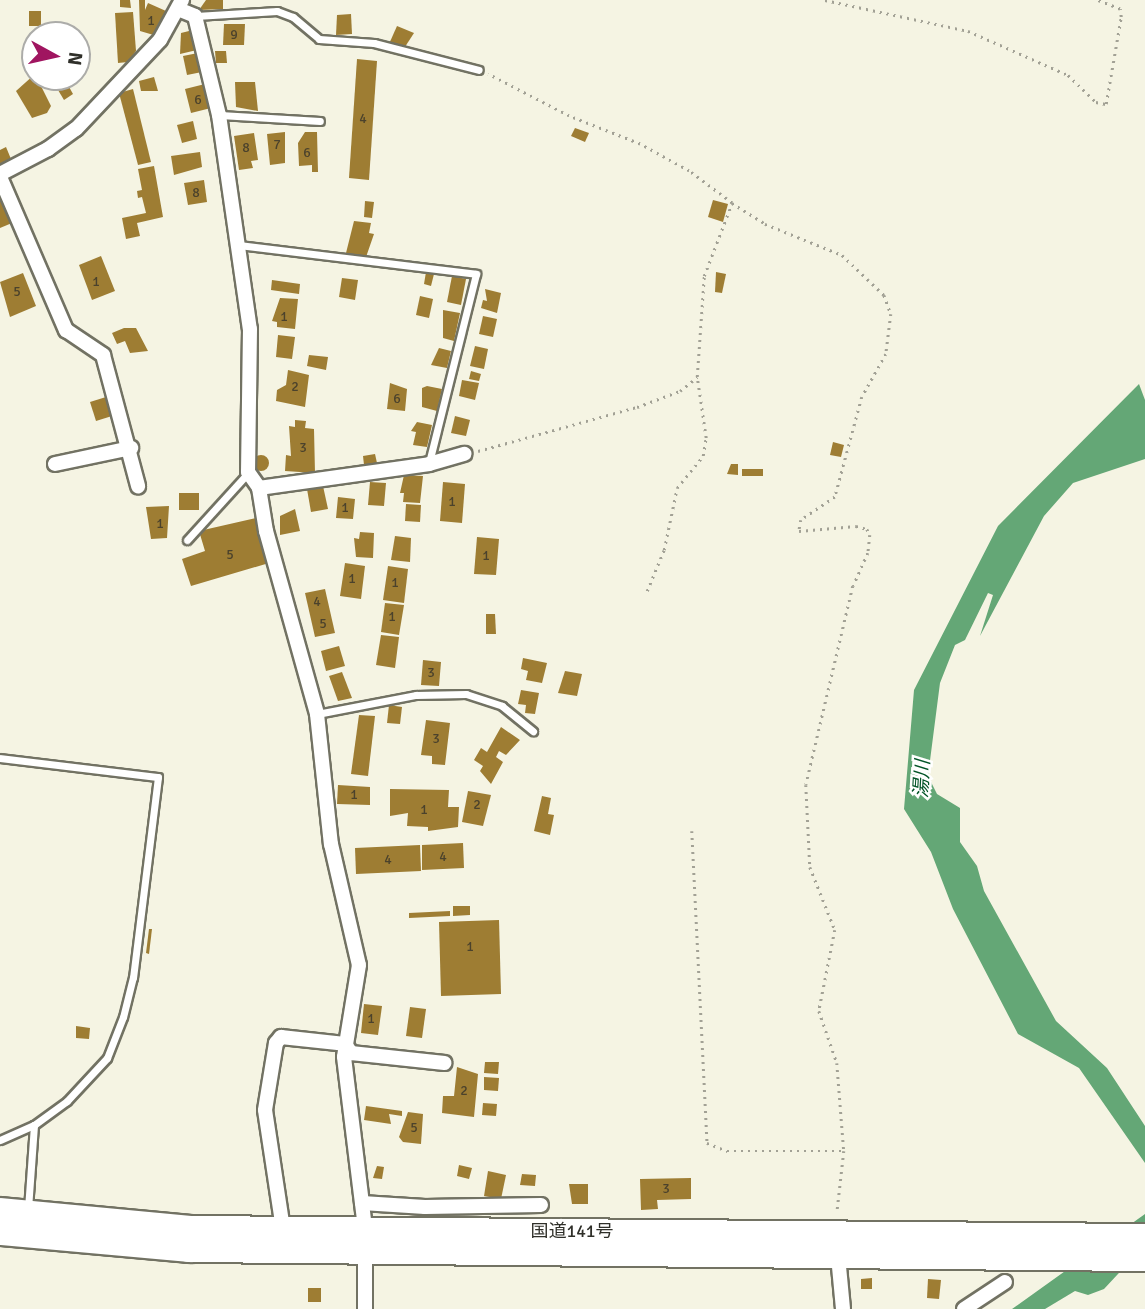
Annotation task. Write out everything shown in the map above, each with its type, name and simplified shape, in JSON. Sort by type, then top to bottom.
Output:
[{"type":"highway","name":"国道141号","points":[[0,1210],[26,1225],[189,1250],[366,1241],[836,1245],[1037,1247],[1145,1259]]},
{"type":"highway","name":"国道141号","points":[[0,1233],[26,1225],[100,1223],[283,1229],[366,1241]]},
{"type":"highway","name":"国道141号","points":[[1037,1247],[1145,1236]]},
{"type":"street","points":[[138,486],[131,448],[103,355],[66,330],[0,176],[48,149],[76,128],[160,40],[180,5],[195,16],[219,115],[252,364],[248,472],[259,488],[265,531],[317,714],[331,844],[359,965],[345,1044],[345,1092],[366,1241],[365,1309]]},
{"type":"street","points":[[55,464],[131,448]]},
{"type":"street","points":[[259,488],[429,464],[465,454]]},
{"type":"street","points":[[283,1229],[265,1110],[276,1043],[287,1035],[345,1044],[351,1053],[444,1063]]},
{"type":"street","points":[[362,1203],[541,1205]]},
{"type":"street","points":[[836,1245],[843,1309]]},
{"type":"street","points":[[964,1309],[1005,1282]]},
{"type":"lane","points":[[195,16],[277,11],[293,17],[319,39],[374,43],[478,70]]},
{"type":"lane","points":[[219,115],[320,121]]},
{"type":"lane","points":[[237,245],[476,274],[429,464]]},
{"type":"lane","points":[[187,540],[248,472]]},
{"type":"lane","points":[[317,714],[416,695],[466,694],[502,706],[533,731]]},
{"type":"lane","points":[[0,758],[158,777],[133,977],[123,1017],[107,1058],[67,1101],[34,1125],[0,1140]]},
{"type":"lane","points":[[26,1225],[34,1125]]},
{"type":"path","points":[[825,0],[968,31],[1068,75],[1096,102],[1106,104],[1121,18],[1120,9],[1097,0]]},
{"type":"path","points":[[478,70],[569,116],[640,144],[689,171],[765,224],[842,255],[884,295],[891,314],[886,354],[862,397],[835,497],[802,520],[799,531],[856,526],[867,528],[870,535],[868,553],[850,596],[806,785],[810,867],[835,930],[819,1011],[838,1063],[844,1151],[836,1245]]},
{"type":"path","points":[[648,591],[667,542],[677,488],[703,456],[706,438],[697,377],[705,276],[732,203]]},
{"type":"path","points":[[465,454],[637,407],[680,391],[697,377]]},
{"type":"path","points":[[692,831],[707,1143],[727,1151],[844,1151]]},
{"type":"water","name":"湯川","points":[[1139,384],[1145,400],[1145,459],[1073,483],[1044,516],[980,636],[993,595],[988,593],[965,640],[955,645],[940,683],[928,776],[937,794],[960,808],[960,842],[977,866],[984,891],[1056,1021],[1107,1068],[1145,1126],[1145,1163],[1079,1068],[1018,1034],[953,909],[931,852],[904,809],[914,690],[998,526]]},
{"type":"water","points":[[1145,1214],[1145,1245],[1104,1289],[1088,1295],[1075,1291],[1045,1309],[1012,1309]]},
{"type":"building","points":[[120,0],[130,0],[131,8],[120,7]]},
{"type":"building","points":[[139,0],[145,0],[145,10],[148,3],[166,11],[157,36],[140,31]]},
{"type":"building","points":[[206,0],[223,0],[223,9],[199,10]]},
{"type":"building","points":[[29,11],[41,11],[41,21],[29,21]]},
{"type":"building","points":[[133,12],[136,51],[128,62],[118,63],[115,13]]},
{"type":"building","points":[[351,14],[352,34],[336,35],[337,15]]},
{"type":"building","points":[[224,24],[245,24],[244,45],[223,45]]},
{"type":"building","points":[[397,26],[414,33],[403,50],[389,44]]},
{"type":"building","points":[[193,30],[197,50],[180,54],[181,33]]},
{"type":"building","points":[[215,51],[226,51],[227,63],[216,63]]},
{"type":"building","points":[[198,53],[202,72],[187,75],[183,56]]},
{"type":"building","points":[[357,59],[377,61],[369,180],[349,178]]},
{"type":"building","points":[[154,77],[158,91],[141,91],[139,81]]},
{"type":"building","points":[[235,82],[255,82],[258,111],[236,107]]},
{"type":"building","points":[[205,84],[211,108],[191,113],[185,89]]},
{"type":"building","points":[[21,87],[21,91],[44,91],[51,106],[47,113],[32,118],[16,91]]},
{"type":"building","points":[[133,89],[151,162],[138,165],[119,93]]},
{"type":"building","points":[[59,91],[71,91],[73,94],[64,100]]},
{"type":"building","points":[[193,121],[197,139],[182,143],[177,125]]},
{"type":"building","points":[[575,128],[589,133],[585,142],[571,136]]},
{"type":"building","points":[[285,132],[285,163],[270,165],[267,134]]},
{"type":"building","points":[[305,132],[317,132],[318,172],[312,172],[312,165],[299,166],[298,143]]},
{"type":"building","points":[[254,133],[258,160],[251,161],[253,168],[239,170],[234,136]]},
{"type":"building","points":[[6,147],[11,159],[0,164],[0,150]]},
{"type":"building","points":[[200,152],[202,167],[174,175],[171,156]]},
{"type":"building","points":[[154,166],[163,217],[137,223],[140,236],[126,239],[122,218],[146,213],[142,197],[138,198],[137,191],[142,190],[138,169]]},
{"type":"building","points":[[204,180],[207,202],[188,205],[184,183]]},
{"type":"building","points":[[0,194],[12,223],[0,228]]},
{"type":"building","points":[[713,200],[728,204],[723,222],[708,217]]},
{"type":"building","points":[[365,201],[374,202],[372,218],[364,217]]},
{"type":"building","points":[[354,221],[371,223],[369,233],[374,234],[365,260],[345,257]]},
{"type":"building","points":[[101,256],[115,291],[92,300],[79,265]]},
{"type":"building","points":[[426,272],[434,274],[431,286],[424,284]]},
{"type":"building","points":[[716,272],[726,274],[722,293],[715,292]]},
{"type":"building","points":[[23,273],[36,306],[10,317],[0,282]]},
{"type":"building","points":[[452,276],[466,279],[461,305],[447,302]]},
{"type":"building","points":[[342,278],[358,280],[355,300],[339,297]]},
{"type":"building","points":[[272,280],[300,284],[299,294],[271,290]]},
{"type":"building","points":[[485,289],[501,293],[497,313],[481,308],[483,300],[487,301]]},
{"type":"building","points":[[420,296],[433,299],[429,318],[416,315]]},
{"type":"building","points":[[280,298],[298,299],[295,329],[277,327],[277,322],[272,321]]},
{"type":"building","points":[[443,310],[460,313],[454,341],[443,338]]},
{"type":"building","points":[[483,316],[497,319],[493,337],[479,334]]},
{"type":"building","points":[[124,328],[136,328],[148,351],[130,353],[125,341],[117,344],[112,333]]},
{"type":"building","points":[[278,335],[295,337],[292,359],[276,357]]},
{"type":"building","points":[[475,346],[488,349],[484,369],[470,366]]},
{"type":"building","points":[[439,348],[451,351],[447,368],[431,365]]},
{"type":"building","points":[[309,355],[328,357],[326,370],[307,366]]},
{"type":"building","points":[[288,370],[309,375],[305,407],[276,401],[277,390],[286,385]]},
{"type":"building","points":[[471,371],[481,374],[479,381],[469,379]]},
{"type":"building","points":[[462,380],[479,383],[475,400],[459,396]]},
{"type":"building","points":[[390,383],[407,389],[405,411],[387,409]]},
{"type":"building","points":[[427,386],[442,389],[437,411],[422,407],[422,388]]},
{"type":"building","points":[[106,397],[112,416],[96,421],[90,402]]},
{"type":"building","points":[[455,416],[470,420],[466,436],[451,433]]},
{"type":"building","points":[[295,420],[306,421],[305,428],[314,429],[315,473],[285,471],[286,455],[291,456],[289,426],[295,427]]},
{"type":"building","points":[[417,422],[432,425],[427,447],[413,445],[416,432],[411,431]]},
{"type":"building","points":[[833,442],[844,445],[841,457],[830,455]]},
{"type":"building","points":[[375,454],[377,463],[364,465],[363,456]]},
{"type":"building","points":[[261,455],[267,457],[267,469],[261,471],[255,469],[253,463],[255,457]]},
{"type":"building","points":[[731,464],[738,464],[738,475],[727,474]]},
{"type":"building","points":[[742,469],[763,469],[763,476],[742,476]]},
{"type":"building","points":[[404,475],[423,476],[420,503],[403,502],[404,493],[400,493]]},
{"type":"building","points":[[370,482],[386,483],[384,506],[368,505]]},
{"type":"building","points":[[443,482],[465,484],[462,523],[440,521]]},
{"type":"building","points":[[323,486],[328,509],[311,512],[307,489]]},
{"type":"building","points":[[179,493],[199,493],[199,510],[179,510]]},
{"type":"building","points":[[338,497],[355,499],[353,519],[336,518]]},
{"type":"building","points":[[406,504],[421,505],[420,522],[405,521]]},
{"type":"building","points":[[169,506],[167,538],[151,539],[146,507]]},
{"type":"building","points":[[295,509],[300,531],[280,535],[280,516]]},
{"type":"building","points":[[256,518],[269,563],[191,586],[182,559],[205,551],[199,531]]},
{"type":"building","points":[[360,532],[374,533],[373,558],[356,557],[354,538],[359,539]]},
{"type":"building","points":[[395,536],[411,538],[410,562],[391,560]]},
{"type":"building","points":[[477,537],[499,539],[496,575],[474,574]]},
{"type":"building","points":[[345,563],[365,566],[361,599],[340,596]]},
{"type":"building","points":[[388,566],[408,569],[404,603],[383,600]]},
{"type":"building","points":[[325,589],[335,633],[315,637],[305,593]]},
{"type":"building","points":[[385,603],[404,605],[399,635],[381,632]]},
{"type":"building","points":[[486,614],[495,614],[496,634],[486,634]]},
{"type":"building","points":[[381,635],[399,637],[395,668],[376,665]]},
{"type":"building","points":[[339,646],[345,666],[326,671],[321,651]]},
{"type":"building","points":[[523,658],[547,663],[542,683],[526,680],[528,671],[521,669]]},
{"type":"building","points":[[423,660],[441,662],[439,686],[421,685]]},
{"type":"building","points":[[565,671],[582,674],[577,696],[558,693]]},
{"type":"building","points":[[342,672],[352,698],[338,701],[329,676]]},
{"type":"building","points":[[521,690],[539,693],[535,714],[525,713],[526,705],[518,704]]},
{"type":"building","points":[[389,705],[402,707],[400,724],[387,723]]},
{"type":"building","points":[[359,715],[375,716],[368,776],[351,774]]},
{"type":"building","points":[[426,720],[450,723],[445,765],[432,764],[432,756],[421,755]]},
{"type":"building","points":[[501,727],[520,740],[506,755],[499,751],[496,757],[503,762],[491,784],[480,771],[483,766],[474,760],[481,748],[487,752]]},
{"type":"building","points":[[338,785],[370,787],[370,805],[337,804]]},
{"type":"building","points":[[390,789],[449,790],[448,807],[459,807],[458,827],[428,831],[428,827],[407,826],[408,813],[390,816]]},
{"type":"building","points":[[468,791],[491,795],[483,826],[462,822]]},
{"type":"building","points":[[542,796],[551,798],[548,814],[554,815],[550,835],[534,831]]},
{"type":"building","points":[[463,843],[464,868],[422,870],[422,845]]},
{"type":"building","points":[[420,845],[421,871],[356,874],[355,848]]},
{"type":"building","points":[[453,906],[470,906],[470,915],[453,916]]},
{"type":"building","points":[[450,911],[450,916],[409,918],[409,913]]},
{"type":"building","points":[[499,920],[501,994],[441,996],[439,922]]},
{"type":"building","points":[[149,929],[152,929],[149,954],[146,953]]},
{"type":"building","points":[[364,1004],[382,1006],[378,1035],[361,1033]]},
{"type":"building","points":[[410,1007],[426,1009],[422,1038],[406,1036]]},
{"type":"building","points":[[76,1026],[90,1028],[89,1039],[76,1038]]},
{"type":"building","points":[[485,1062],[499,1062],[498,1074],[484,1073]]},
{"type":"building","points":[[457,1067],[478,1074],[474,1117],[442,1113],[443,1096],[454,1096]]},
{"type":"building","points":[[484,1077],[499,1078],[498,1091],[484,1090]]},
{"type":"building","points":[[483,1103],[497,1104],[496,1116],[482,1115]]},
{"type":"building","points":[[366,1106],[402,1111],[402,1116],[389,1114],[391,1124],[364,1120]]},
{"type":"building","points":[[408,1112],[423,1114],[421,1144],[403,1142],[399,1137]]},
{"type":"building","points":[[459,1165],[472,1168],[469,1179],[457,1176]]},
{"type":"building","points":[[377,1166],[384,1167],[382,1179],[373,1178]]},
{"type":"building","points":[[488,1171],[506,1175],[501,1199],[484,1196]]},
{"type":"building","points":[[522,1174],[536,1175],[535,1186],[520,1185]]},
{"type":"building","points":[[691,1178],[691,1199],[657,1200],[658,1209],[641,1210],[640,1179]]},
{"type":"building","points":[[569,1184],[588,1184],[588,1204],[572,1204]]},
{"type":"building","points":[[872,1278],[872,1289],[861,1289],[861,1279]]},
{"type":"building","points":[[928,1279],[941,1280],[939,1299],[927,1298]]},
{"type":"building","points":[[308,1288],[321,1288],[321,1302],[308,1302]]}]
